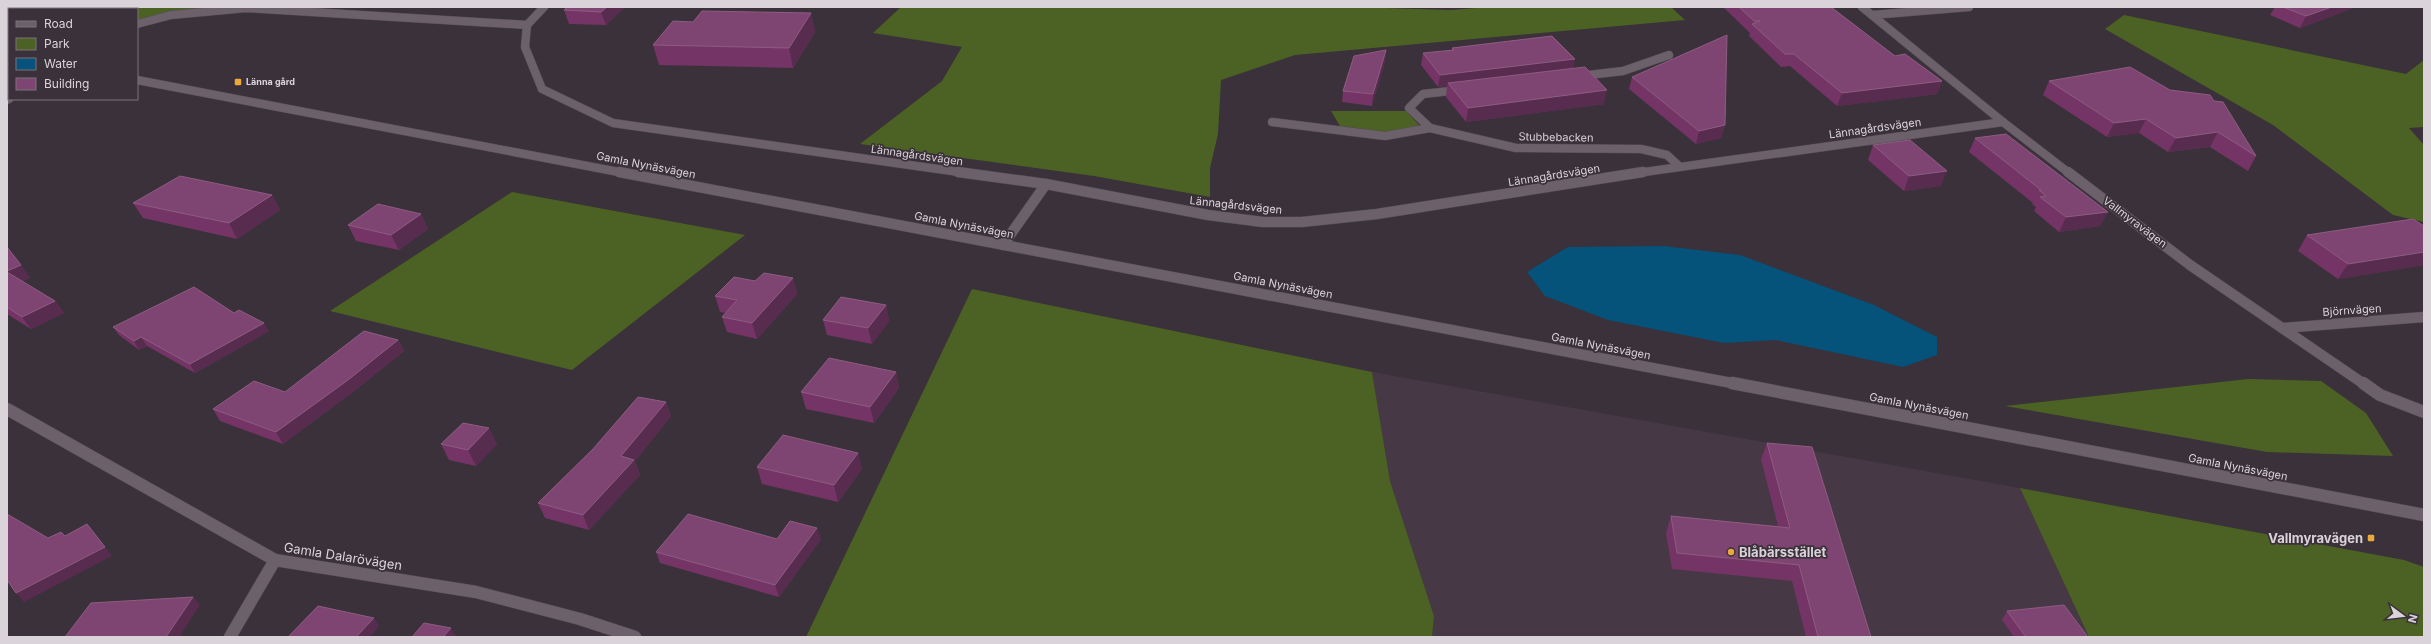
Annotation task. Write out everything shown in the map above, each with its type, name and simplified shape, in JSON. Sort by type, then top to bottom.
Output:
[{"type":"street","points":[[138,24],[171,15],[246,8],[527,25],[544,7]]},
{"type":"street","name":"Vallmyravägen","points":[[1862,7],[2002,122],[2190,265],[2380,395],[2424,412]]},
{"type":"street","points":[[1872,15],[1969,7]]},
{"type":"street","name":"Lännagårdsvägen","points":[[527,25],[525,47],[542,89],[613,123],[1046,184],[1208,215],[1263,222],[1302,222],[1377,214],[1679,166],[2002,122]]},
{"type":"street","points":[[1568,77],[1623,71],[1669,55]]},
{"type":"street","name":"Gamla Nynäsvägen","points":[[138,80],[2424,515]]},
{"type":"street","points":[[1430,128],[1409,108],[1423,94],[1467,89]]},
{"type":"street","name":"Stubbebacken","points":[[1272,122],[1385,136],[1430,128],[1516,148],[1641,149],[1667,155],[1679,166]]},
{"type":"street","points":[[1003,244],[1046,184]]},
{"type":"street","name":"Björnvägen","points":[[2282,328],[2424,317]]},
{"type":"street","name":"Gamla Dalarövägen","points":[[7,409],[275,560],[476,592],[635,637]]},
{"type":"street","points":[[230,637],[275,560]]},
{"type":"shaded area","name":"Blåbärsstället","points":[[1372,372],[2020,488],[2089,637],[1432,637],[1434,616],[1390,481]]},
{"type":"green space","points":[[230,7],[138,21],[138,8],[10,8]]},
{"type":"green space","points":[[901,7],[1353,7],[1451,10],[1489,7],[1671,7],[1685,20],[1295,55],[1221,80],[1218,134],[1210,168],[1210,197],[1094,176],[860,144],[942,81],[962,47],[873,33]]},
{"type":"green space","points":[[2124,15],[2406,74],[2424,60],[2424,127],[2409,128],[2424,145],[2424,222],[2393,215],[2273,125],[2105,29]]},
{"type":"green space","points":[[1331,111],[1406,111],[1420,126],[1384,132],[1340,126]]},
{"type":"green space","points":[[512,192],[745,235],[572,370],[330,311]]},
{"type":"green space","points":[[972,289],[1372,372],[1390,481],[1434,616],[1432,637],[806,637]]},
{"type":"green space","points":[[2248,379],[2321,381],[2366,413],[2393,456],[2267,452],[2005,406]]},
{"type":"green space","points":[[2020,488],[2404,560],[2424,567],[2424,637],[2089,637]]},
{"type":"water","points":[[1664,246],[1740,255],[1874,305],[1937,337],[1937,355],[1903,367],[1776,340],[1724,343],[1608,320],[1545,296],[1527,272],[1568,247]]},
{"type":"building","points":[[568,7],[607,7],[601,12],[564,10]]},
{"type":"building","points":[[1739,7],[1831,7],[1895,56],[1905,54],[1942,81],[1842,93],[1794,54],[1785,54],[1752,24],[1760,21],[1754,21]]},
{"type":"building","points":[[2283,7],[2332,7],[2306,16]]},
{"type":"building","points":[[702,11],[811,13],[789,48],[653,45],[673,21],[693,22]]},
{"type":"building","points":[[1727,35],[1725,125],[1699,131],[1632,77]]},
{"type":"building","points":[[1552,36],[1575,59],[1440,75],[1423,53],[1454,50],[1452,48]]},
{"type":"building","points":[[1386,50],[1373,94],[1343,91],[1354,56]]},
{"type":"building","points":[[1585,67],[1607,90],[1468,108],[1448,83]]},
{"type":"building","points":[[2130,67],[2170,90],[2210,95],[2214,101],[2223,102],[2256,156],[2218,132],[2176,138],[2146,119],[2114,123],[2049,81]]},
{"type":"building","points":[[2006,134],[2108,212],[2066,217],[2040,197],[2046,196],[2039,190],[2041,190],[1975,138]]},
{"type":"building","points":[[1910,140],[1947,171],[1909,176],[1873,145]]},
{"type":"building","points":[[180,176],[272,195],[229,223],[133,203]]},
{"type":"building","points":[[378,204],[421,214],[391,235],[348,225]]},
{"type":"building","points":[[2413,219],[2424,226],[2424,252],[2348,264],[2307,235]]},
{"type":"building","points":[[7,247],[21,265],[7,271]]},
{"type":"building","points":[[7,272],[55,301],[22,317],[7,307]]},
{"type":"building","points":[[764,273],[793,278],[752,323],[722,317],[737,300],[715,296],[734,277],[755,281]]},
{"type":"building","points":[[194,287],[234,313],[239,310],[264,323],[190,364],[141,337],[134,341],[113,327]]},
{"type":"building","points":[[841,297],[886,305],[868,328],[823,320]]},
{"type":"building","points":[[364,331],[398,340],[348,380],[276,432],[213,409],[254,381],[285,392]]},
{"type":"building","points":[[829,358],[896,372],[870,407],[801,392]]},
{"type":"building","points":[[638,397],[666,402],[621,456],[634,460],[583,515],[538,503],[593,449]]},
{"type":"building","points":[[463,423],[489,428],[468,450],[441,444]]},
{"type":"building","points":[[783,435],[858,453],[834,485],[757,467]]},
{"type":"building","points":[[1767,443],[1812,447],[1871,637],[1818,637],[1799,565],[1677,553],[1671,516],[1790,528]]},
{"type":"building","points":[[7,514],[48,538],[61,532],[65,536],[87,524],[105,547],[16,593],[7,580]]},
{"type":"building","points":[[688,514],[777,539],[790,521],[817,528],[775,585],[656,552]]},
{"type":"building","points":[[193,597],[166,637],[65,637],[91,603]]},
{"type":"building","points":[[2064,605],[2088,637],[2026,637],[2007,611]]},
{"type":"building","points":[[318,606],[374,618],[356,637],[288,637]]},
{"type":"building","points":[[424,623],[451,628],[443,637],[412,637]]},
{"type":"place","name":"Länna gård","points":[[238,82]]},
{"type":"place","name":"Vallmyravägen","points":[[2371,538]]},
{"type":"place","name":"Blåbärsstället","points":[[1731,552]]}]
